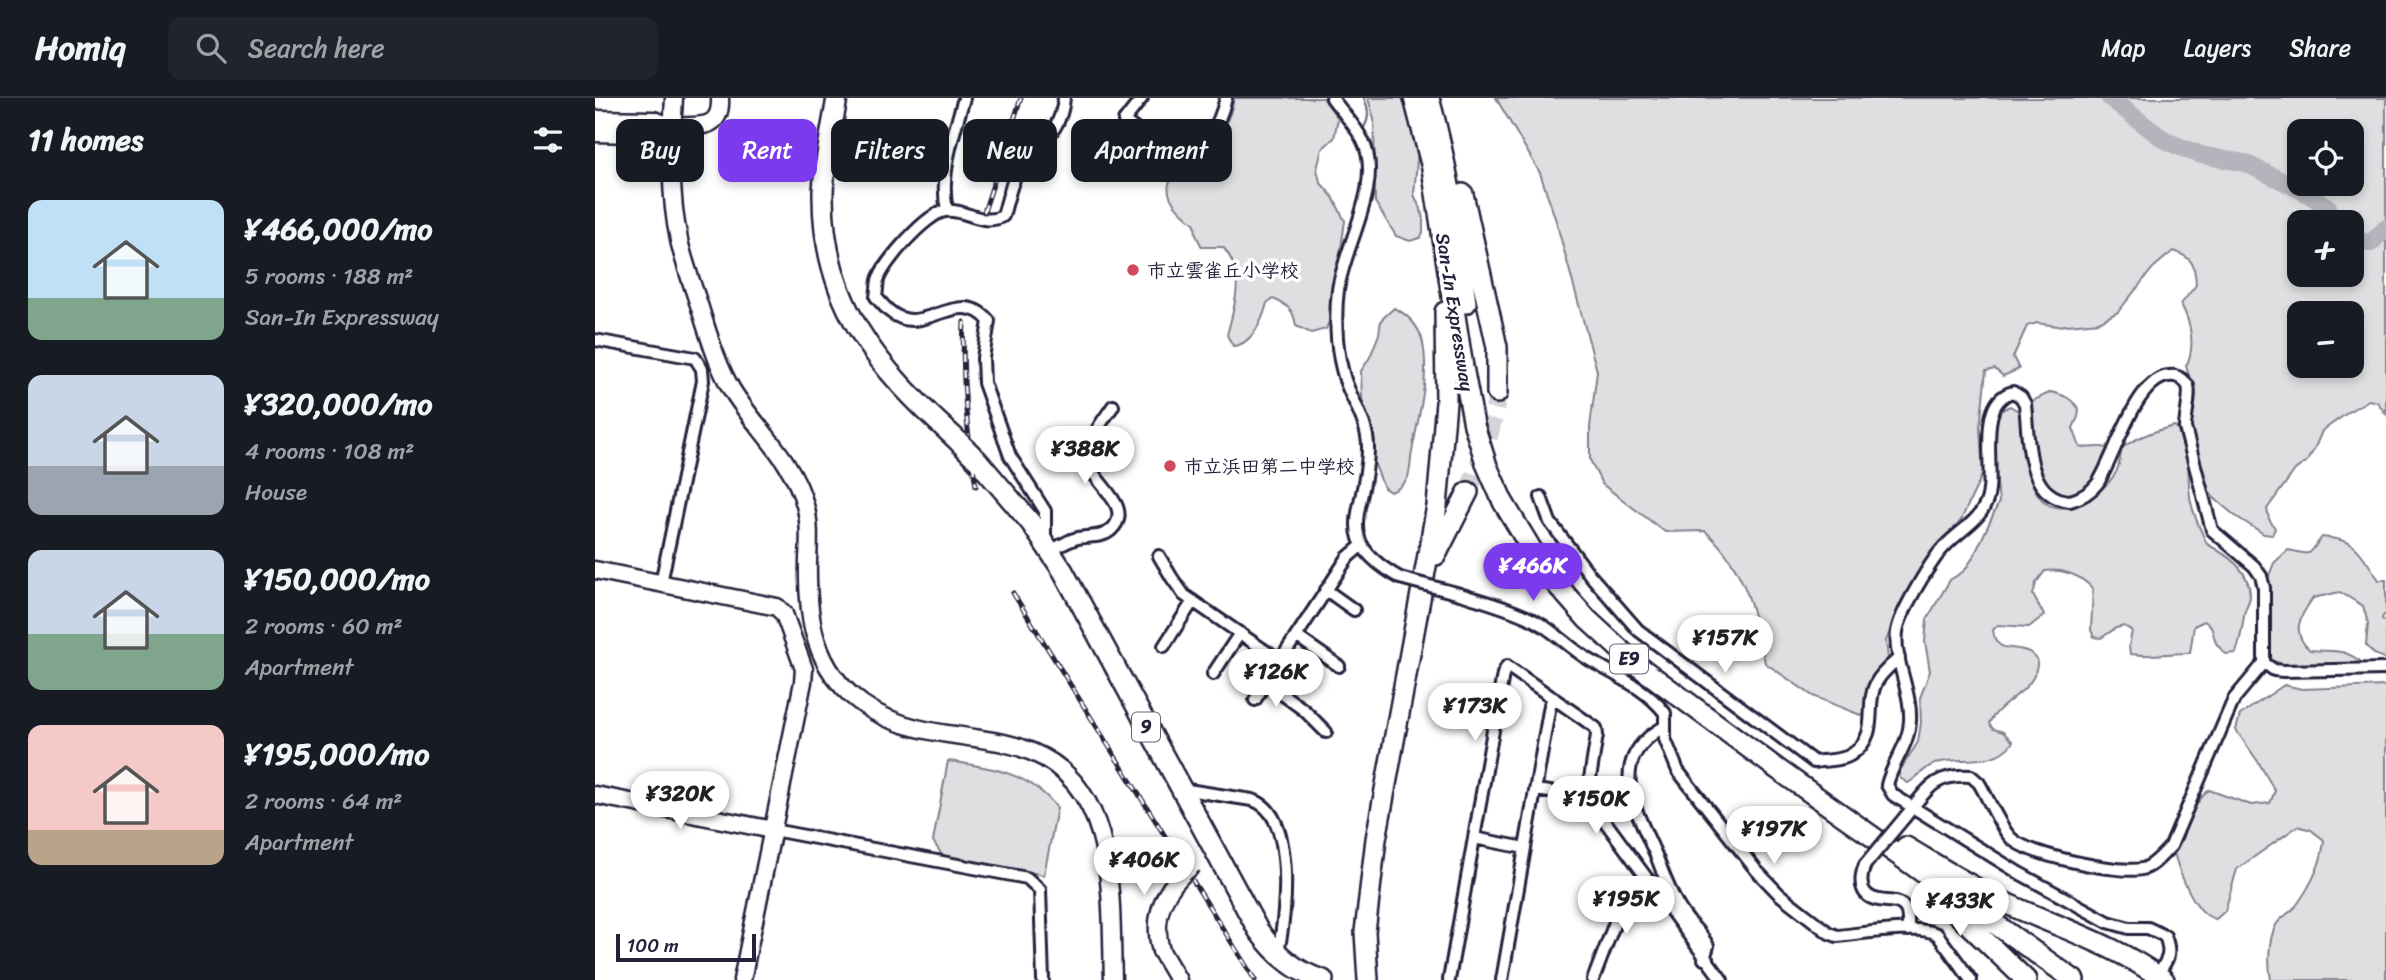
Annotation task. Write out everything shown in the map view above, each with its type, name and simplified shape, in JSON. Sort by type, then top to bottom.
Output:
[{"type":"highway","name":"9","points":[[837,98],[823,192],[829,253],[838,287],[853,320],[880,363],[906,393],[978,461],[1010,497],[1048,548],[1100,638],[1258,930],[1271,948],[1291,965],[1323,980]]},
{"type":"highway","name":"San-In Expressway","points":[[1414,98],[1432,168],[1476,415],[1512,520],[1544,570],[1610,643],[1776,768],[2074,980]]},
{"type":"highway","name":"San-In Expressway","points":[[1429,98],[1451,193],[1476,415]]},
{"type":"highway","points":[[1437,98],[1459,176],[1497,347],[1497,393]]},
{"type":"highway","points":[[1368,980],[1365,932],[1376,839],[1437,506],[1446,402],[1444,265],[1439,211]]},
{"type":"highway","points":[[1418,609],[1438,550],[1468,492]]},
{"type":"highway","points":[[1776,768],[1970,885],[2017,908],[2097,940],[2158,978]]},
{"type":"highway","points":[[1878,841],[1907,872],[1955,910],[2027,980]]},
{"type":"street","points":[[673,119],[674,98]]},
{"type":"street","points":[[704,126],[717,117],[720,98]]},
{"type":"street","points":[[947,210],[944,195],[949,151],[964,98]]},
{"type":"street","points":[[1064,98],[1063,111],[1055,130],[1021,165],[1003,216],[994,221],[947,210],[935,214],[888,263],[879,280],[877,297],[887,310],[903,319],[915,320],[955,308],[982,313],[989,321],[983,358],[984,383],[1010,456],[1045,511],[1048,548],[1076,538],[1098,536],[1109,532],[1115,524],[1118,514],[1116,502],[1088,465],[1088,450],[1113,406]]},
{"type":"street","points":[[1142,98],[1124,121],[1181,162],[1209,139],[1220,121],[1226,98]]},
{"type":"street","points":[[1332,98],[1364,142],[1370,177],[1338,290],[1337,338],[1345,379],[1365,426],[1369,449],[1356,526],[1361,546],[1383,568],[1400,578],[1460,594],[1535,621],[1584,657],[1642,690],[1665,713],[1665,739],[1678,771],[1756,870],[1779,894],[1829,933],[1837,936],[1908,930],[1926,930],[1937,934],[1969,979]]},
{"type":"street","points":[[595,120],[616,120]]},
{"type":"street","points":[[595,133],[616,133]]},
{"type":"street","points":[[672,182],[679,242],[715,355],[743,409],[783,457],[797,480],[806,507],[809,530],[808,598],[820,655],[835,678],[852,696],[878,715],[906,726],[1006,743],[1035,752],[1059,768],[1077,786],[1093,810],[1103,841],[1109,886],[1112,980]]},
{"type":"street","points":[[595,340],[695,358],[702,369],[703,380],[661,583]]},
{"type":"street","points":[[1908,930],[1908,911],[1903,905],[1892,900],[1870,897],[1862,888],[1859,877],[1865,865],[1905,817],[1913,807],[1926,790],[1944,776],[1971,776],[1979,783],[2011,839],[2033,850],[2101,869],[2143,869],[2171,846],[2234,699],[2264,663],[2264,588],[2261,576],[2234,547],[2212,530],[2185,428],[2189,393],[2187,385],[2177,377],[2168,376],[2148,388],[2131,413],[2096,485],[2087,494],[2070,502],[2043,489],[2032,466],[2025,404],[2017,393],[2004,394],[1994,408],[1990,422],[1989,491],[1986,503],[1975,519],[1937,554],[1907,604],[1897,634],[1899,658],[1907,684],[1910,720],[1908,736],[1887,785],[1893,795],[1913,807],[2019,873],[2108,922],[2129,928],[2148,928],[2165,936],[2169,948],[2167,961],[2158,978]]},
{"type":"street","points":[[1541,497],[1550,522],[1590,575],[1638,630],[1814,762],[1853,754],[1865,740],[1872,723],[1871,703],[1876,683],[1899,658]]},
{"type":"street","points":[[1280,661],[1348,556],[1361,546]]},
{"type":"street","points":[[1159,556],[1178,588],[1280,661],[1282,671],[1277,681],[1278,691],[1304,710],[1326,732]]},
{"type":"street","points":[[595,569],[777,607],[784,614],[804,669],[744,980]]},
{"type":"street","points":[[1326,590],[1354,610]]},
{"type":"street","points":[[1164,646],[1193,601]]},
{"type":"street","points":[[1213,674],[1240,633]]},
{"type":"street","points":[[1296,636],[1339,666]]},
{"type":"street","points":[[2264,663],[2274,670],[2283,671],[2386,669]]},
{"type":"street","points":[[1449,980],[1503,674],[1507,667],[1597,731],[1587,797],[1722,980]]},
{"type":"street","points":[[1255,699],[1264,685],[1277,681]]},
{"type":"street","points":[[1502,980],[1550,705],[1554,698]]},
{"type":"street","points":[[1664,727],[1649,735],[1637,747],[1632,758],[1632,802],[1682,912],[1702,934],[1708,946],[1704,959]]},
{"type":"street","points":[[1180,789],[1256,801],[1267,810],[1280,839],[1285,872],[1283,928],[1279,947]]},
{"type":"street","points":[[1535,790],[1587,797]]},
{"type":"street","points":[[595,795],[1027,878],[1037,885],[1041,896],[1043,980]]},
{"type":"street","points":[[1474,838],[1525,848]]},
{"type":"street","points":[[1178,980],[1161,951],[1157,927],[1160,906],[1178,879],[1194,864],[1215,852]]},
{"type":"street","points":[[1593,980],[1617,918],[1626,907],[1654,887]]},
{"type":"shaded area","points":[[1234,98],[1323,98],[1338,118],[1334,138],[1322,149],[1317,169],[1320,182],[1333,197],[1345,221],[1331,316],[1326,329],[1311,333],[1296,326],[1289,309],[1273,299],[1267,303],[1263,316],[1246,341],[1233,346],[1227,335],[1237,289],[1230,257],[1223,247],[1202,247],[1196,235],[1195,224],[1176,207],[1170,196],[1169,184],[1232,182],[1232,119],[1228,119]]},
{"type":"shaded area","points":[[1368,98],[1403,98],[1418,150],[1414,194],[1423,216],[1423,233],[1420,238],[1410,241],[1396,236],[1375,202],[1374,119]]},
{"type":"shaded area","points":[[1496,98],[2386,98],[2386,414],[2377,402],[2369,400],[2322,431],[2306,462],[2295,470],[2267,509],[2275,528],[2272,535],[2264,534],[2234,515],[2214,498],[2202,482],[2189,429],[2192,385],[2186,366],[2191,351],[2191,335],[2181,304],[2196,285],[2194,267],[2189,259],[2173,251],[2153,268],[2118,312],[2099,322],[2057,326],[2037,323],[2027,326],[2013,357],[2019,369],[2003,376],[1995,369],[1986,371],[1980,428],[1983,473],[1961,520],[1917,578],[1897,613],[1886,641],[1888,659],[1867,701],[1869,711],[1863,716],[1813,696],[1765,663],[1752,608],[1739,575],[1730,559],[1705,531],[1665,532],[1602,484],[1590,460],[1590,427],[1597,371],[1540,173]]},
{"type":"shaded area","points":[[1394,308],[1408,317],[1418,329],[1422,339],[1425,367],[1423,396],[1409,473],[1402,486],[1390,492],[1384,488],[1374,462],[1369,421],[1362,399],[1361,371],[1370,357],[1381,320]]},
{"type":"shaded area","points":[[2051,392],[2067,398],[2079,409],[2073,428],[2080,447],[2104,447],[2109,452],[2091,488],[2072,497],[2051,492],[2037,468],[2030,402]]},
{"type":"shaded area","points":[[2010,406],[2020,412],[2027,466],[2034,487],[2047,504],[2057,507],[2068,507],[2090,498],[2109,482],[2117,471],[2122,448],[2147,434],[2175,426],[2185,444],[2189,492],[2202,534],[2207,544],[2236,564],[2249,586],[2250,598],[2244,613],[2239,644],[2236,653],[2225,654],[2216,643],[2211,626],[2204,621],[2194,626],[2190,653],[2130,654],[2132,631],[2124,626],[2101,638],[2094,637],[2091,630],[2093,589],[2088,584],[2071,574],[2045,571],[2036,583],[2033,595],[2044,615],[2029,627],[1998,625],[1993,630],[2001,646],[2029,652],[2037,660],[2032,680],[2002,707],[1989,723],[1993,729],[2003,732],[2013,742],[2006,750],[1989,758],[1936,763],[1908,783],[1900,778],[1899,772],[1918,742],[1921,723],[1920,698],[1930,671],[1925,642],[1927,619],[1950,580],[1964,571],[1974,556],[1999,502],[1994,456],[1995,424],[2000,411]]},
{"type":"shaded area","points":[[2322,537],[2344,541],[2357,549],[2379,580],[2386,580],[2386,614],[2382,619],[2386,622],[2386,659],[2374,654],[2366,645],[2368,623],[2363,606],[2340,592],[2313,598],[2299,624],[2300,637],[2310,650],[2344,653],[2364,664],[2362,666],[2296,668],[2273,661],[2266,649],[2266,583],[2274,563],[2288,550],[2309,553]]},
{"type":"shaded area","points":[[2284,685],[2302,689],[2386,686],[2386,980],[2271,980],[2269,952],[2273,931],[2278,922],[2294,909],[2301,899],[2321,857],[2324,840],[2311,830],[2298,826],[2237,869],[2225,911],[2216,919],[2208,916],[2195,902],[2176,861],[2174,853],[2189,820],[2197,804],[2209,790],[2251,805],[2270,803],[2275,791],[2236,730],[2240,715]]},
{"type":"shaded area","points":[[948,761],[1008,773],[1034,786],[1057,808],[1044,875],[942,855],[933,841]]},
{"type":"waterway","points":[[1363,129],[1368,114],[1364,98]]},
{"type":"waterway","points":[[2110,98],[2173,144],[2201,155],[2245,163],[2303,191],[2329,210]]},
{"type":"waterway","points":[[2364,242],[2371,243],[2386,228]]},
{"type":"tunnel","points":[[1468,492],[1490,431],[1497,393]]},
{"type":"railway","points":[[984,212],[1021,98]]},
{"type":"railway","points":[[964,322],[965,404],[976,486]]},
{"type":"railway","points":[[1013,593],[1255,980]]},
{"type":"place","name":"市立雲雀丘小学校","points":[[1133,270]]},
{"type":"place","name":"市立浜田第二中学校","points":[[1170,466]]}]
